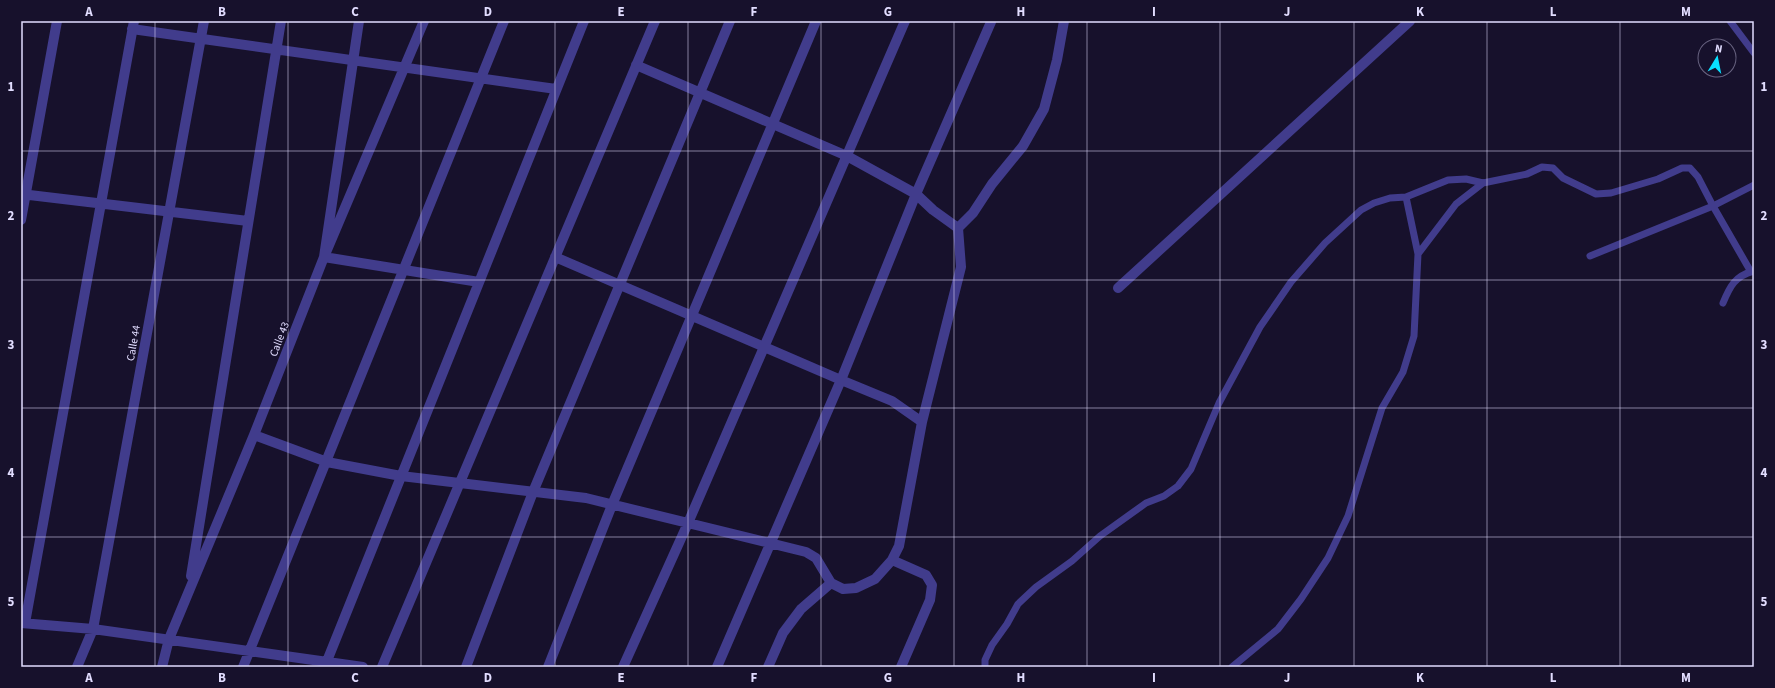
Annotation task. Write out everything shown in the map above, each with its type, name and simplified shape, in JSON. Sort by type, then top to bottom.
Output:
[{"type":"street","points":[[21,220],[23,194],[57,21]]},
{"type":"street","name":"Calle 44","points":[[77,667],[93,628],[204,21]]},
{"type":"street","points":[[188,592],[281,21]]},
{"type":"street","points":[[359,21],[324,257],[479,282]]},
{"type":"street","name":"Calle 43","points":[[162,667],[169,639],[188,592],[254,435],[324,257],[424,21]]},
{"type":"street","points":[[243,667],[504,21]]},
{"type":"street","points":[[327,661],[584,21]]},
{"type":"street","points":[[382,667],[654,21]]},
{"type":"street","points":[[466,667],[533,492],[730,21]]},
{"type":"street","points":[[548,667],[612,505],[816,21]]},
{"type":"street","points":[[624,667],[688,523],[905,21]]},
{"type":"street","points":[[254,435],[327,462],[401,476],[586,498],[806,552],[816,558],[831,583],[843,589],[856,588],[875,579],[892,560],[899,546],[922,422],[961,267],[958,228],[973,213],[992,184],[1023,146],[1044,109],[1057,60],[1064,21]]},
{"type":"street","points":[[1118,288],[1410,21]]},
{"type":"street","points":[[716,667],[841,380],[916,194],[991,22]]},
{"type":"street","points":[[363,667],[93,628],[23,623],[133,25],[200,39],[556,89]]},
{"type":"street","points":[[636,65],[847,156],[916,194],[933,210],[958,228]]},
{"type":"street","points":[[23,194],[248,221]]},
{"type":"street","points":[[555,257],[841,380],[892,400],[922,422]]},
{"type":"street","points":[[892,560],[926,575],[932,585],[930,600],[901,667]]},
{"type":"street","points":[[768,667],[782,633],[801,609],[831,583]]},
{"type":"lane","points":[[1730,21],[1754,53]]},
{"type":"lane","points":[[985,667],[985,660],[992,646],[1018,604],[1036,587],[1072,561],[1100,536],[1146,503],[1164,496],[1178,486],[1191,469],[1219,403],[1260,327],[1291,282],[1325,243],[1361,210],[1374,203],[1390,198],[1406,197],[1448,180],[1466,179],[1483,182],[1527,174],[1542,167],[1553,168],[1563,178],[1596,194],[1611,193],[1658,179],[1682,168],[1690,168],[1698,176],[1713,206],[1753,271],[1741,276],[1731,285],[1723,303]]},
{"type":"lane","points":[[1418,254],[1456,204],[1483,182]]},
{"type":"lane","points":[[1590,256],[1713,206],[1754,185]]},
{"type":"lane","points":[[1232,667],[1278,629],[1301,599],[1328,558],[1348,516],[1382,408],[1403,372],[1414,336],[1418,254],[1406,197]]}]
